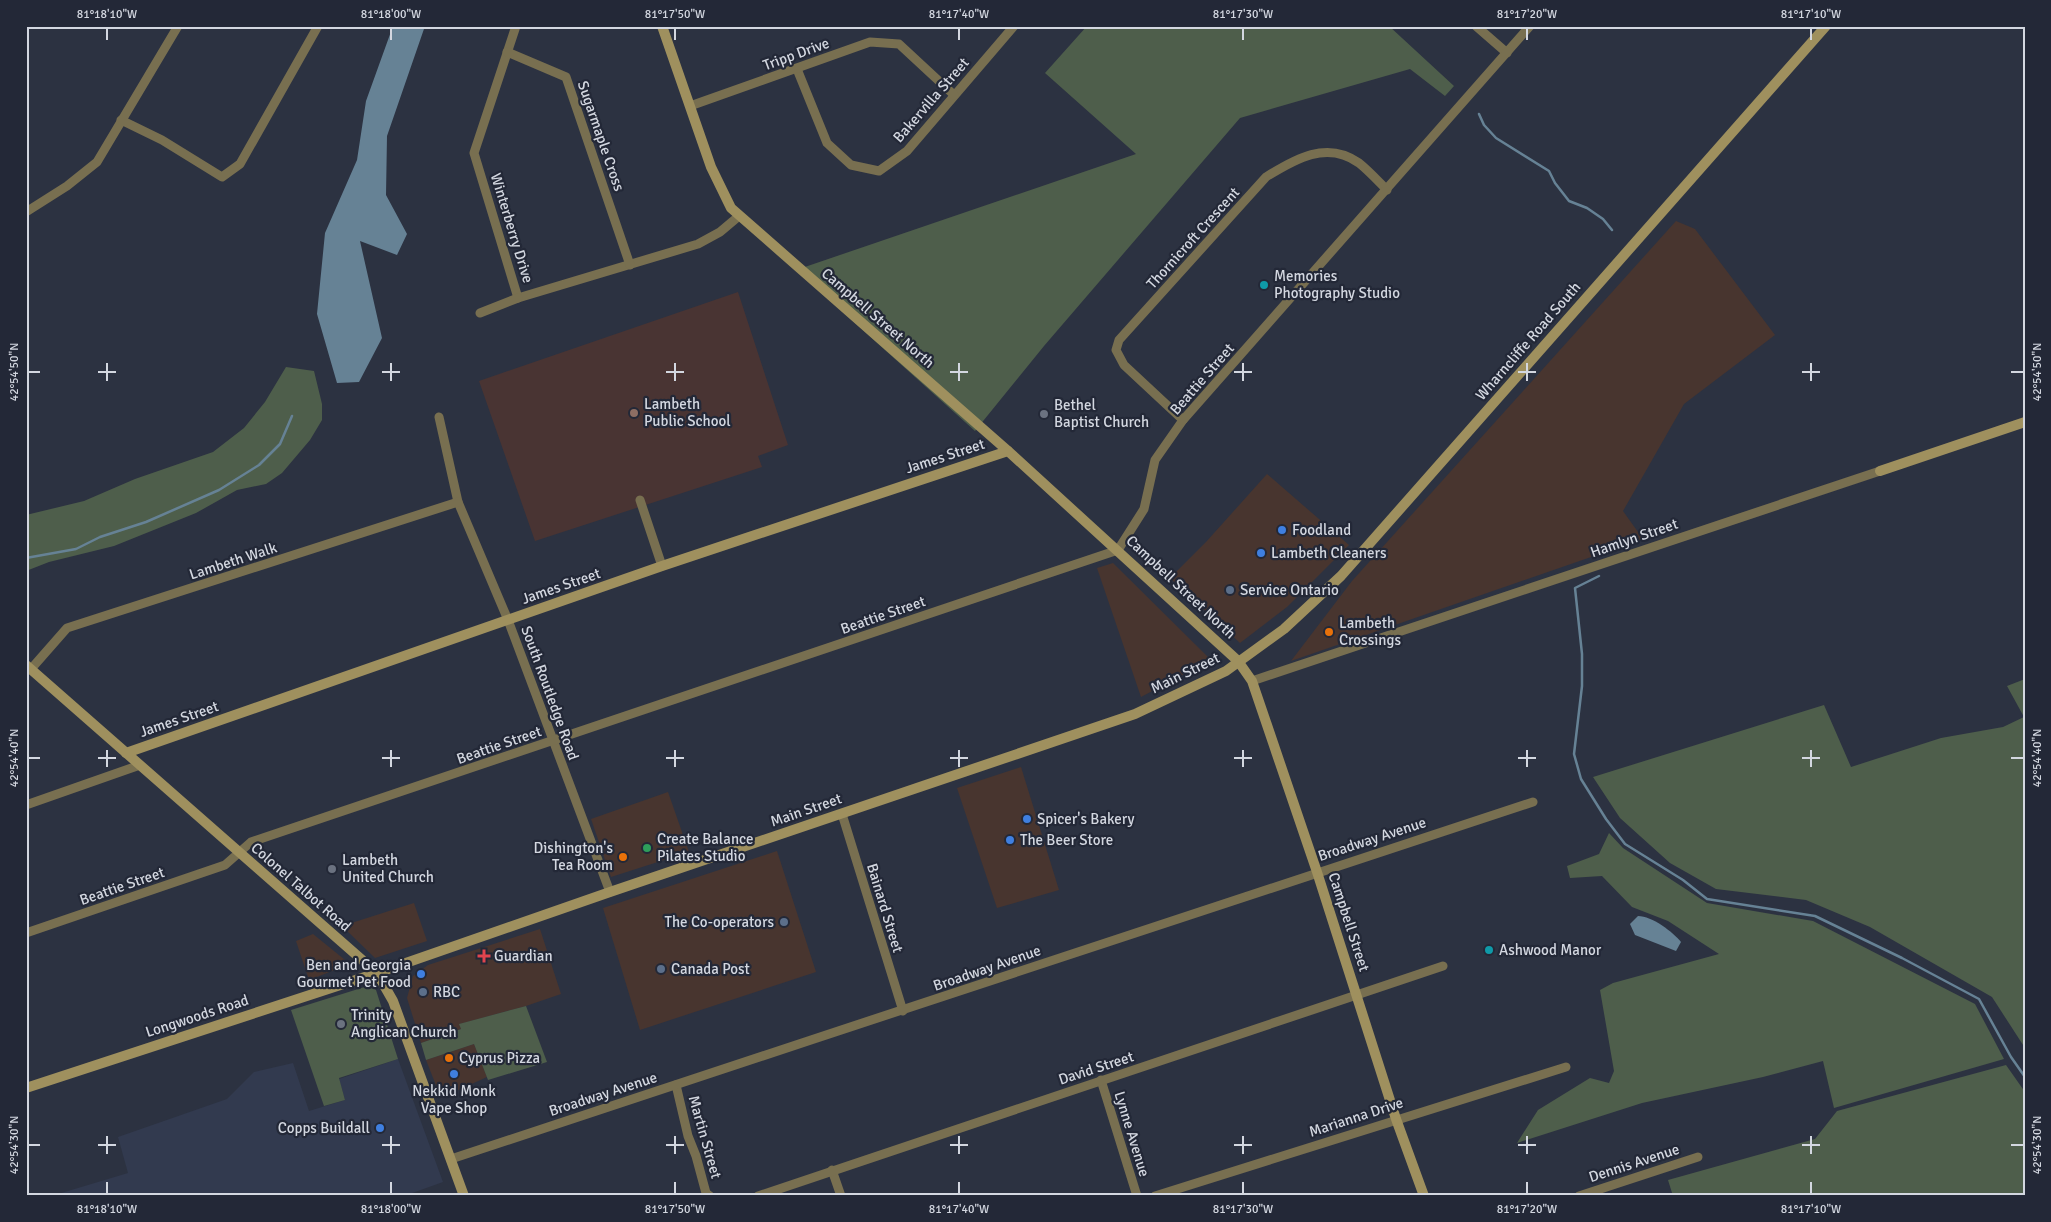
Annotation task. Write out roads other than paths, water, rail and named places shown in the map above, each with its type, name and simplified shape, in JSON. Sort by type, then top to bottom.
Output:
[{"type":"main road","name":"Campbell Street North","points":[[662,26],[710,167],[731,208],[1008,450],[1238,661]]},
{"type":"main road","name":"Wharncliffe Road South","points":[[1238,661],[1284,629],[1340,576],[1826,26]]},
{"type":"main road","name":"Hamlyn Street","points":[[1880,471],[2025,422]]},
{"type":"main road","name":"James Street","points":[[126,753],[662,566],[1008,450]]},
{"type":"main road","name":"Campbell Street","points":[[1238,661],[1252,681],[1317,872],[1396,1119],[1424,1196]]},
{"type":"main road","name":"Main Street","points":[[377,973],[1135,714],[1226,671],[1238,661]]},
{"type":"main road","name":"Colonel Talbot Road","points":[[29,667],[377,973],[393,1002],[464,1196]]},
{"type":"main road","name":"Longwoods Road","points":[[26,1088],[377,973]]},
{"type":"street","points":[[26,212],[67,186],[97,162],[178,26]]},
{"type":"street","points":[[121,120],[162,140],[222,177],[240,164],[309,46],[318,26]]},
{"type":"street","name":"Winterberry Drive","points":[[516,26],[474,152],[518,298],[698,244],[720,232],[739,216]]},
{"type":"street","name":"Bakervilla Street","points":[[797,69],[827,143],[851,165],[879,172],[907,151],[1014,26]]},
{"type":"street","points":[[1476,26],[1507,54]]},
{"type":"street","name":"Beattie Street","points":[[26,933],[225,865],[251,842],[1118,550],[1144,509],[1155,460],[1183,420],[1388,190],[1530,26]]},
{"type":"street","name":"Tripp Drive","points":[[690,106],[870,42],[899,44],[954,95]]},
{"type":"street","name":"Sugarmaple Cross","points":[[507,52],[566,77],[630,265]]},
{"type":"street","name":"Thornicroft Crescent","points":[[1183,420],[1124,365],[1116,350],[1119,340],[1266,178],[1292,161],[1322,152],[1342,154],[1359,163],[1388,190]]},
{"type":"street","points":[[480,313],[518,298]]},
{"type":"street","name":"South Routledge Road","points":[[439,417],[458,502],[508,620],[610,892]]},
{"type":"street","name":"Hamlyn Street","points":[[1252,681],[1880,471]]},
{"type":"street","points":[[640,500],[662,566]]},
{"type":"street","name":"Lambeth Walk","points":[[29,667],[67,628],[458,502]]},
{"type":"street","points":[[26,805],[140,765]]},
{"type":"street","name":"Broadway Avenue","points":[[451,1159],[1533,802]]},
{"type":"street","name":"Bainard Street","points":[[842,814],[903,1011]]},
{"type":"street","name":"David Street","points":[[758,1196],[1443,966]]},
{"type":"street","name":"Marianna Drive","points":[[1154,1196],[1566,1067]]},
{"type":"street","name":"Lynne Avenue","points":[[1101,1080],[1137,1196]]},
{"type":"street","name":"Martin Street","points":[[676,1085],[688,1136],[696,1156],[706,1193],[710,1196]]},
{"type":"street","name":"Dennis Avenue","points":[[1579,1196],[1698,1157]]},
{"type":"street","points":[[832,1170],[841,1196]]},
{"type":"waterway","points":[[1479,114],[1484,125],[1496,138],[1549,171],[1555,183],[1569,201],[1587,208],[1603,219],[1612,230]]},
{"type":"waterway","points":[[26,558],[76,549],[100,537],[146,522],[219,490],[259,465],[280,444],[292,416]]},
{"type":"waterway","points":[[1599,576],[1575,588],[1582,654],[1582,686],[1574,754],[1581,779],[1606,819],[1625,844],[1683,880],[1707,899],[1815,916],[1902,958],[1979,999],[2011,1057],[2025,1077]]},
{"type":"place","name":"Memories Photography Studio","points":[[1264,285]]},
{"type":"place","name":"Lambeth Public School","points":[[634,413]]},
{"type":"place","name":"Bethel Baptist Church","points":[[1044,414]]},
{"type":"place","name":"Foodland","points":[[1282,530]]},
{"type":"place","name":"Lambeth Cleaners","points":[[1261,553]]},
{"type":"place","name":"Service Ontario","points":[[1230,590]]},
{"type":"place","name":"Lambeth Crossings","points":[[1329,632]]},
{"type":"place","name":"Spicer's Bakery","points":[[1027,819]]},
{"type":"place","name":"The Beer Store","points":[[1010,840]]},
{"type":"place","name":"Create Balance Pilates Studio","points":[[647,848]]},
{"type":"place","name":"Dishington's Tea Room","points":[[623,857]]},
{"type":"place","name":"Lambeth United Church","points":[[332,869]]},
{"type":"place","name":"The Co-operators","points":[[784,922]]},
{"type":"place","name":"Ashwood Manor","points":[[1489,950]]},
{"type":"place","name":"Guardian","points":[[484,956]]},
{"type":"place","name":"Canada Post","points":[[661,969]]},
{"type":"place","name":"Ben and Georgia Gourmet Pet Food","points":[[421,974]]},
{"type":"place","name":"RBC","points":[[423,992]]},
{"type":"place","name":"Trinity Anglican Church","points":[[341,1024]]},
{"type":"place","name":"Cyprus Pizza","points":[[449,1058]]},
{"type":"place","name":"Nekkid Monk Vape Shop","points":[[454,1074]]},
{"type":"place","name":"Copps Buildall","points":[[380,1128]]}]
